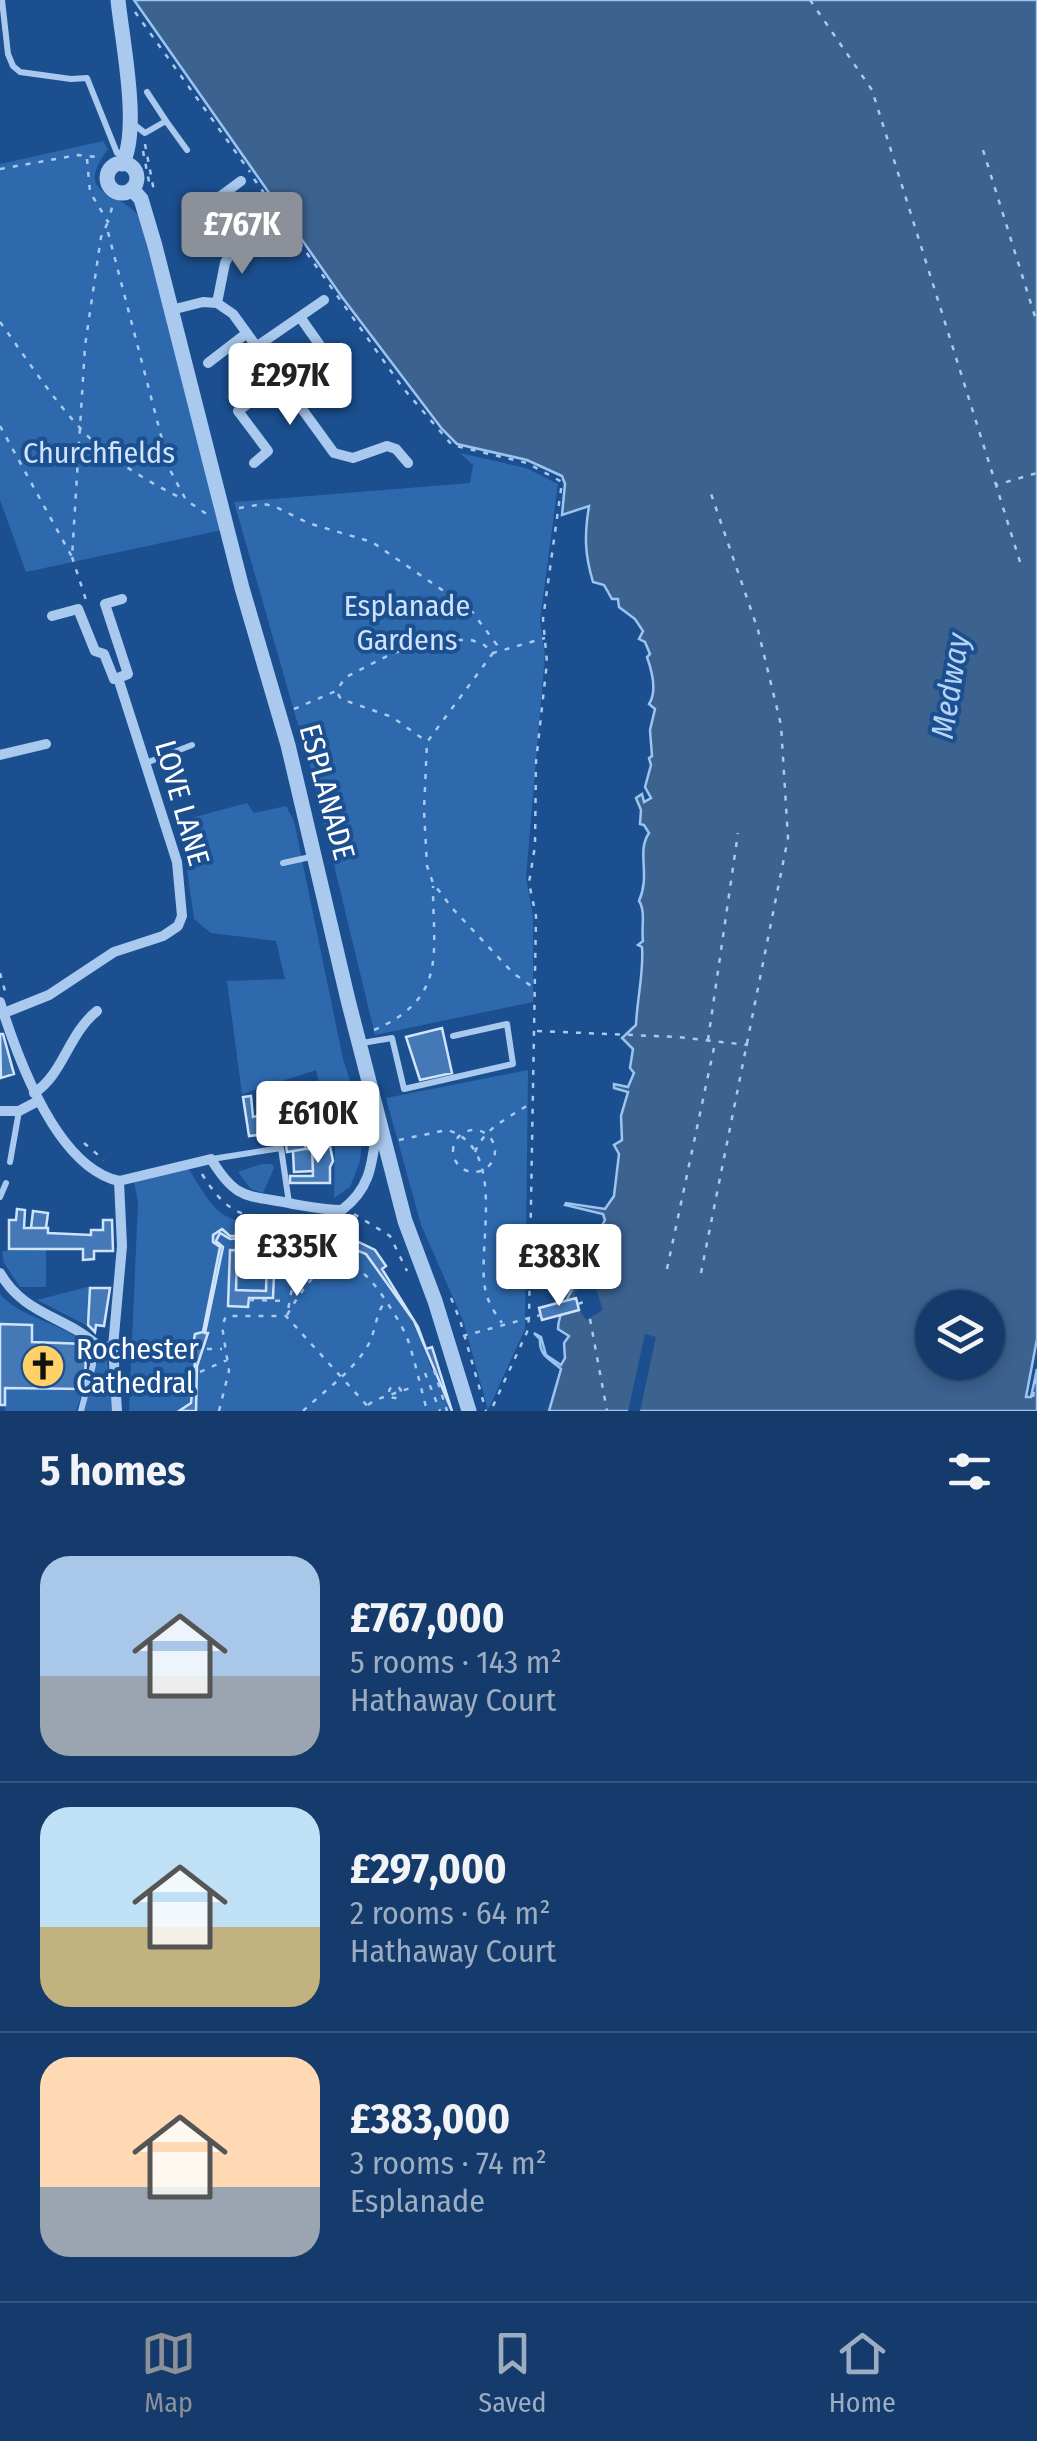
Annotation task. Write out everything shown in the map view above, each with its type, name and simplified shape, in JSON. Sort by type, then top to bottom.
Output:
[{"type":"street","name":"ESPLANADE","points":[[118,0],[131,122],[126,158],[136,173],[132,189]]},
{"type":"street","name":"ESPLANADE","points":[[126,158],[111,168],[109,185],[118,192],[132,189]]},
{"type":"street","points":[[208,237],[195,216],[241,181]]},
{"type":"street","name":"ESPLANADE","points":[[132,189],[141,200],[317,856],[348,1000],[405,1220],[469,1411]]},
{"type":"street","points":[[214,200],[238,240],[224,263],[217,302]]},
{"type":"street","points":[[256,346],[324,300]]},
{"type":"street","points":[[171,310],[203,302],[217,302],[230,310],[336,454],[353,458],[387,446],[400,452],[408,463]]},
{"type":"street","points":[[300,317],[338,371]]},
{"type":"street","points":[[208,363],[246,333]]},
{"type":"street","points":[[254,463],[268,452],[238,411],[280,380]]},
{"type":"street","name":"LOVE LANE","points":[[52,616],[78,609],[95,651],[104,654],[114,679],[128,674],[105,604],[122,599]]},
{"type":"street","name":"LOVE LANE","points":[[2,1008],[54,992],[114,952],[163,936],[178,926],[182,916],[176,862],[118,678]]},
{"type":"street","points":[[0,755],[46,744]]},
{"type":"street","points":[[2,1008],[36,1097],[75,1151],[111,1180],[119,1182],[211,1159],[226,1182],[245,1196],[314,1210],[342,1210],[361,1192],[371,1168],[378,1112]]},
{"type":"street","points":[[0,1111],[19,1111],[36,1097],[52,1079],[60,1058],[84,1022],[97,1011]]},
{"type":"street","points":[[118,1411],[113,1348],[122,1246],[119,1182]]},
{"type":"street","points":[[0,1273],[19,1299],[76,1330],[93,1346],[113,1348]]},
{"type":"lane","points":[[2,0],[13,66],[20,72],[87,78],[117,154],[126,158]]},
{"type":"lane","points":[[146,92],[187,150]]},
{"type":"lane","points":[[131,122],[145,134],[166,121]]},
{"type":"lane","points":[[146,763],[192,746]]},
{"type":"lane","points":[[283,862],[317,856]]},
{"type":"lane","points":[[360,1040],[392,1038],[404,1089],[513,1064],[506,1024],[453,1036]]},
{"type":"lane","points":[[10,1162],[19,1111]]},
{"type":"lane","points":[[211,1159],[281,1148],[289,1203]]},
{"type":"lane","points":[[0,1198],[6,1183]]},
{"type":"lane","points":[[81,1411],[94,1365],[93,1346]]},
{"type":"path","points":[[810,0],[872,90],[1020,562]]},
{"type":"path","points":[[128,1],[403,388],[452,445],[527,463],[562,482],[543,619],[548,662],[536,762],[535,846],[529,883],[536,916],[529,1318],[527,1332],[493,1406]]},
{"type":"path","points":[[983,150],[1037,323]]},
{"type":"path","points":[[0,169],[78,155],[98,156]]},
{"type":"path","points":[[87,158],[89,190],[108,222]]},
{"type":"path","points":[[0,426],[72,557],[95,273],[100,237],[106,230],[113,204]]},
{"type":"path","points":[[106,230],[170,470],[186,500]]},
{"type":"path","points":[[0,322],[80,426],[110,454],[225,519],[262,504],[372,542],[470,609],[497,645],[428,742],[424,810],[427,866],[433,883],[434,966],[424,995],[392,1022],[360,1040]]},
{"type":"path","points":[[996,485],[1037,473]]},
{"type":"path","points":[[701,1273],[788,838],[781,725],[758,630],[709,488]]},
{"type":"path","points":[[493,653],[546,637]]},
{"type":"path","points":[[278,714],[336,692],[346,677],[374,660],[414,647],[471,640],[493,653]]},
{"type":"path","points":[[336,692],[341,699],[409,726],[428,742]]},
{"type":"path","points":[[708,1040],[738,834]]},
{"type":"path","points":[[433,883],[485,944],[535,989]]},
{"type":"path","points":[[536,1031],[748,1045]]},
{"type":"path","points":[[667,1269],[715,1043]]},
{"type":"path","points":[[474,1154],[485,1134],[532,1102]]},
{"type":"path","points":[[386,1143],[436,1130],[454,1132],[474,1154],[481,1170],[487,1208],[484,1286],[503,1324]]},
{"type":"path","points":[[472,1130],[485,1134],[494,1146],[488,1167],[468,1171],[458,1164],[454,1147],[460,1136],[472,1130]]},
{"type":"path","points":[[346,1214],[359,1215],[390,1235],[410,1279]]},
{"type":"path","points":[[292,1288],[312,1253],[311,1230],[334,1220]]},
{"type":"path","points":[[255,1245],[273,1245],[292,1254],[292,1288],[286,1316]]},
{"type":"path","points":[[286,1316],[319,1272],[335,1263],[352,1264],[370,1278],[408,1342],[428,1411]]},
{"type":"path","points":[[251,1300],[290,1301]]},
{"type":"path","points":[[303,1411],[368,1345],[380,1306],[386,1301]]},
{"type":"path","points":[[578,1304],[586,1302]]},
{"type":"path","points":[[447,1341],[541,1314]]},
{"type":"path","points":[[219,1411],[229,1371],[223,1348],[222,1326],[226,1316],[286,1316],[372,1411]]},
{"type":"path","points":[[590,1319],[607,1411]]},
{"type":"path","points":[[207,1349],[223,1348]]},
{"type":"path","points":[[200,1372],[228,1360]]},
{"type":"path","points":[[434,1370],[447,1411]]},
{"type":"path","points":[[1033,1396],[1037,1372]]},
{"type":"path","points":[[426,1373],[440,1411]]},
{"type":"path","points":[[390,1394],[397,1398],[401,1391],[419,1385]]},
{"type":"path","points":[[368,1406],[390,1394],[394,1386],[401,1391]]},
{"type":"green space","name":"Churchfields","points":[[103,141],[108,149],[98,165],[97,185],[139,216],[222,530],[26,572],[0,500],[0,164]]},
{"type":"green space","name":"Esplanade Gardens","points":[[460,453],[526,468],[558,484],[540,621],[545,655],[526,878],[533,916],[533,1002],[375,1035],[311,770],[234,502],[470,483],[473,465]]},
{"type":"green space","points":[[247,803],[254,813],[286,806],[294,821],[343,1059],[364,1123],[360,1161],[350,1187],[334,1198],[335,1148],[316,1070],[242,1094],[227,981],[285,979],[276,941],[211,933],[194,919],[180,821]]},
{"type":"green space","points":[[528,1070],[525,1329],[488,1410],[463,1320],[421,1225],[386,1098]]},
{"type":"green space","points":[[272,1164],[274,1168],[263,1193],[251,1189],[238,1172]]},
{"type":"green space","points":[[187,1167],[207,1198],[231,1219],[287,1223],[307,1233],[230,1236],[222,1229],[215,1232],[213,1242],[220,1247],[203,1332],[195,1335],[192,1349],[196,1351],[191,1403],[179,1411],[129,1411],[138,1202],[134,1182]]},
{"type":"green space","points":[[220,1233],[230,1239],[316,1235],[339,1240],[359,1251],[392,1284],[404,1305],[432,1370],[437,1369],[450,1411],[196,1411],[197,1366],[208,1334],[223,1248],[216,1241]]},
{"type":"green space","points":[[46,1250],[46,1287],[20,1287],[4,1263],[2,1251]]},
{"type":"green space","points":[[91,1286],[86,1325],[37,1300]]},
{"type":"green space","points":[[0,1294],[18,1309],[84,1342],[32,1342],[32,1325],[0,1324]]},
{"type":"green space","points":[[104,1357],[113,1411],[82,1411],[97,1360]]},
{"type":"green space","points":[[5,1388],[83,1391],[76,1411],[5,1411]]},
{"type":"water","name":"Medway","points":[[134,0],[1037,0],[1037,1339],[1026,1397],[1031,1397],[1037,1369],[1037,1411],[549,1411],[561,1369],[544,1354],[534,1333],[541,1337],[546,1355],[561,1365],[569,1336],[558,1329],[559,1322],[586,1269],[552,1260],[581,1264],[605,1220],[603,1214],[565,1205],[605,1209],[614,1196],[619,1154],[614,1145],[622,1140],[621,1116],[628,1092],[614,1088],[614,1084],[628,1087],[634,1073],[630,1068],[633,1049],[622,1038],[636,1025],[642,966],[642,947],[638,945],[643,941],[643,915],[639,901],[649,833],[640,824],[641,810],[636,798],[642,794],[644,802],[651,798],[645,787],[651,765],[650,730],[655,709],[649,704],[653,688],[647,657],[650,654],[645,642],[639,639],[643,631],[635,619],[619,607],[618,599],[612,599],[604,585],[593,582],[586,546],[589,506],[562,515],[562,476],[527,460],[457,444],[342,297]]},
{"type":"pier","points":[[584,1283],[595,1286],[603,1310],[586,1320],[579,1310],[557,1315],[562,1302],[575,1298]]},
{"type":"pier","points":[[645,1334],[656,1337],[640,1411],[628,1411]]},
{"type":"building","points":[[442,1028],[452,1073],[420,1080],[406,1037]]},
{"type":"building","points":[[0,1034],[14,1074],[1,1078]]},
{"type":"building","points":[[251,1096],[253,1117],[275,1108],[283,1112],[317,1108],[322,1117],[318,1124],[321,1138],[306,1140],[305,1149],[287,1152],[284,1131],[273,1132],[275,1142],[267,1143],[266,1134],[249,1136],[243,1097]]},
{"type":"building","points":[[320,1141],[329,1141],[333,1161],[330,1183],[290,1183],[290,1176],[313,1176],[312,1145],[321,1145]]},
{"type":"building","points":[[312,1149],[313,1171],[294,1172],[293,1151]]},
{"type":"building","points":[[17,1209],[25,1210],[24,1228],[48,1228],[48,1233],[91,1235],[91,1230],[103,1230],[103,1220],[112,1220],[113,1251],[94,1251],[94,1259],[83,1260],[83,1249],[9,1249],[9,1220],[16,1220]]},
{"type":"building","points":[[33,1211],[48,1213],[46,1228],[31,1228]]},
{"type":"building","points":[[222,1229],[230,1236],[342,1234],[375,1250],[386,1266],[382,1269],[418,1327],[426,1349],[432,1347],[452,1411],[414,1321],[366,1254],[319,1235],[230,1239],[220,1233],[216,1241],[223,1247],[208,1333],[197,1366],[196,1411],[179,1411],[191,1403],[196,1351],[192,1350],[195,1334],[203,1332],[220,1247],[213,1242],[213,1235]]},
{"type":"building","points":[[230,1250],[275,1251],[273,1298],[249,1298],[248,1307],[228,1306]],"holes":[[[237,1258],[267,1258],[266,1291],[236,1290]]]},
{"type":"building","points":[[90,1288],[110,1288],[104,1326],[96,1325],[95,1332],[88,1325]]},
{"type":"building","points":[[576,1298],[579,1310],[542,1320],[539,1308]]},
{"type":"building","name":"Rochester Cathedral","points":[[0,1324],[32,1325],[32,1342],[86,1344],[85,1389],[5,1388],[5,1405],[0,1405]]},
{"type":"place","name":"Rochester Cathedral","points":[[43,1366]]}]
